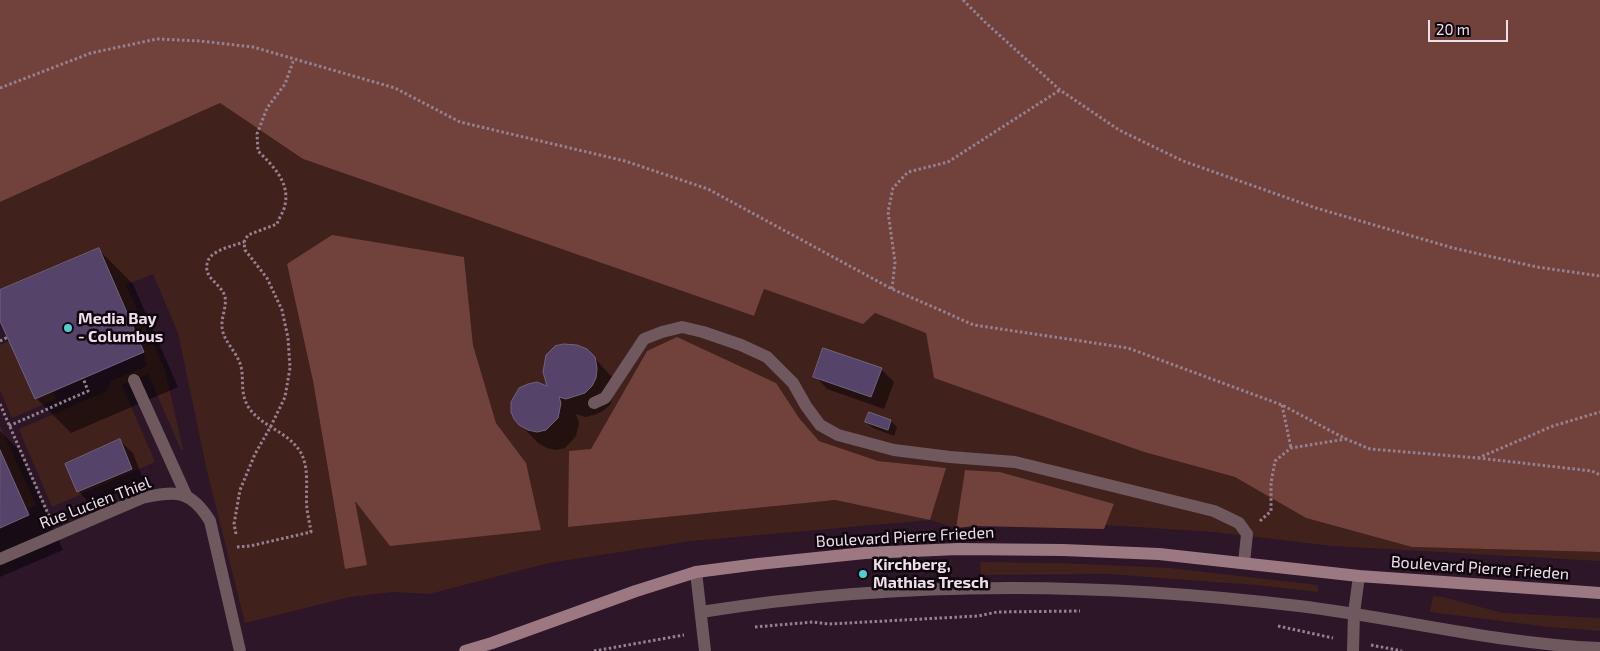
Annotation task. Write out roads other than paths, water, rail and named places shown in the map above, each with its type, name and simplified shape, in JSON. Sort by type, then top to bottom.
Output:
[{"type":"main road","name":"Boulevard Pierre Frieden","points":[[465,651],[696,572],[777,561],[865,553],[958,549],[1150,553],[1359,576],[1557,591],[1600,592]]},
{"type":"street","points":[[594,403],[605,398],[644,339],[682,327],[703,332],[741,344],[767,358],[793,383],[806,406],[820,425],[838,436],[894,450],[1014,462],[1214,511],[1239,523],[1247,534],[1244,563]]},
{"type":"street","points":[[134,380],[186,495],[201,506],[210,521],[240,651]]},
{"type":"street","name":"Rue Lucien Thiel","points":[[0,559],[142,498],[167,493],[186,495]]},
{"type":"street","points":[[696,572],[705,651]]},
{"type":"street","points":[[1353,646],[1354,613],[1359,576]]},
{"type":"street","points":[[701,612],[789,600],[935,589],[995,588],[1132,592],[1220,597],[1354,613],[1501,638],[1600,648]]},
{"type":"place","name":"Media Bay - Columbus","points":[[68,328]]},
{"type":"place","name":"Kirchberg, Mathias Tresch","points":[[863,574]]}]
